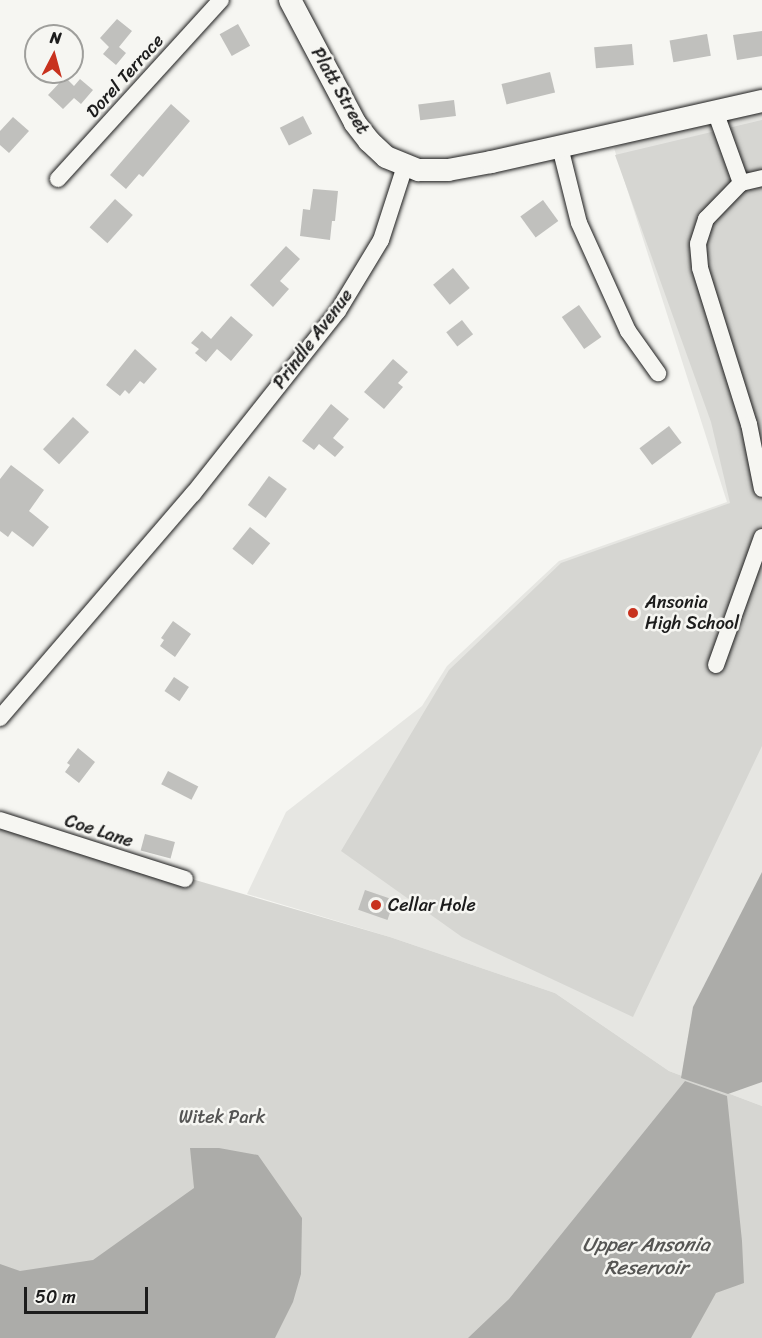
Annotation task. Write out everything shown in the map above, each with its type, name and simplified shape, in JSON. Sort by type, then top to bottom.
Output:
[{"type":"main road","name":"Platt Street","points":[[290,0],[355,123],[386,157],[405,166]]},
{"type":"main road","points":[[405,166],[430,172],[448,170],[762,101]]},
{"type":"street","name":"Dorel Terrace","points":[[58,179],[220,0]]},
{"type":"street","points":[[715,111],[741,183]]},
{"type":"street","points":[[560,147],[579,223],[628,331],[658,373]]},
{"type":"street","name":"Prindle Avenue","points":[[0,718],[192,494],[338,310],[381,240],[405,166]]},
{"type":"street","points":[[762,178],[741,183],[706,219],[698,244],[699,268],[749,424],[762,489]]},
{"type":"street","points":[[716,665],[762,537]]},
{"type":"street","name":"Coe Lane","points":[[0,820],[186,879]]},
{"type":"shaded area","name":"Ansonia High School","points":[[762,89],[762,1106],[669,1071],[555,993],[390,937],[247,894],[286,812],[422,706],[447,666],[559,561],[727,502],[614,148]]},
{"type":"green space","name":"Ansonia High School","points":[[762,120],[762,746],[633,1017],[462,937],[341,851],[449,670],[561,563],[730,503],[711,422],[615,155]]},
{"type":"green space","name":"Witek Park","points":[[0,823],[390,937],[555,993],[669,1071],[762,1106],[762,1338],[0,1338]]},
{"type":"water","points":[[762,872],[762,1082],[728,1094],[681,1078],[693,1007]]},
{"type":"water","name":"Upper Ansonia Reservoir","points":[[685,1081],[727,1096],[742,1241],[744,1283],[716,1293],[691,1338],[468,1338],[509,1299]]},
{"type":"water","points":[[190,1148],[219,1148],[258,1155],[302,1218],[301,1274],[293,1302],[275,1338],[0,1338],[0,1264],[20,1271],[93,1260],[194,1188]]},
{"type":"building","points":[[117,19],[132,31],[119,47],[126,53],[116,65],[103,54],[109,47],[100,38]]},
{"type":"building","points":[[238,24],[250,46],[232,56],[220,34]]},
{"type":"building","points":[[762,31],[762,56],[737,60],[733,35]]},
{"type":"building","points":[[707,34],[711,56],[673,62],[670,41]]},
{"type":"building","points":[[632,44],[634,65],[596,68],[594,47]]},
{"type":"building","points":[[550,72],[555,92],[507,104],[501,84]]},
{"type":"building","points":[[84,82],[93,90],[81,104],[74,98],[63,109],[48,95],[58,84],[74,86]]},
{"type":"building","points":[[454,100],[456,116],[420,120],[418,104]]},
{"type":"building","points":[[171,104],[190,121],[143,177],[139,174],[126,189],[110,175]]},
{"type":"building","points":[[303,116],[312,134],[289,146],[280,128]]},
{"type":"building","points":[[13,117],[29,131],[9,153],[0,145],[0,131]]},
{"type":"building","points":[[313,189],[338,191],[335,221],[332,221],[330,240],[300,236],[303,209],[310,210]]},
{"type":"building","points":[[115,199],[133,215],[107,243],[90,227]]},
{"type":"building","points":[[543,200],[558,221],[536,237],[520,216]]},
{"type":"building","points":[[286,246],[300,259],[280,281],[289,289],[273,307],[250,285]]},
{"type":"building","points":[[453,268],[470,288],[450,305],[433,285]]},
{"type":"building","points":[[579,305],[601,337],[584,349],[562,317]]},
{"type":"building","points":[[231,316],[253,335],[231,361],[217,349],[206,362],[195,353],[199,349],[191,343],[202,331],[211,339]]},
{"type":"building","points":[[462,320],[473,334],[457,346],[446,332]]},
{"type":"building","points":[[135,349],[157,369],[144,384],[140,381],[129,394],[125,390],[120,396],[106,385]]},
{"type":"building","points":[[393,359],[408,372],[398,383],[403,387],[384,409],[364,392]]},
{"type":"building","points":[[331,404],[349,419],[333,438],[344,447],[335,457],[319,444],[314,450],[302,441]]},
{"type":"building","points":[[73,417],[89,432],[59,464],[43,449]]},
{"type":"building","points":[[669,426],[682,443],[652,465],[639,448]]},
{"type":"building","points":[[11,465],[44,490],[29,511],[49,527],[33,547],[12,531],[8,537],[0,531],[0,479]]},
{"type":"building","points":[[269,476],[287,489],[266,518],[248,505]]},
{"type":"building","points":[[250,527],[270,543],[253,565],[232,549]]},
{"type":"building","points":[[173,621],[191,634],[175,657],[160,646],[164,640],[161,638]]},
{"type":"building","points":[[174,677],[189,687],[179,701],[164,691]]},
{"type":"building","points":[[78,748],[95,762],[79,783],[65,772],[70,765],[67,763]]},
{"type":"building","points":[[168,771],[198,786],[191,800],[161,784]]},
{"type":"building","points":[[145,834],[175,842],[171,858],[141,850]]},
{"type":"building","name":"Cellar Hole","points":[[365,890],[394,900],[387,920],[358,910]]},
{"type":"place","name":"Ansonia High School","points":[[633,613]]},
{"type":"place","name":"Cellar Hole","points":[[376,905]]}]
